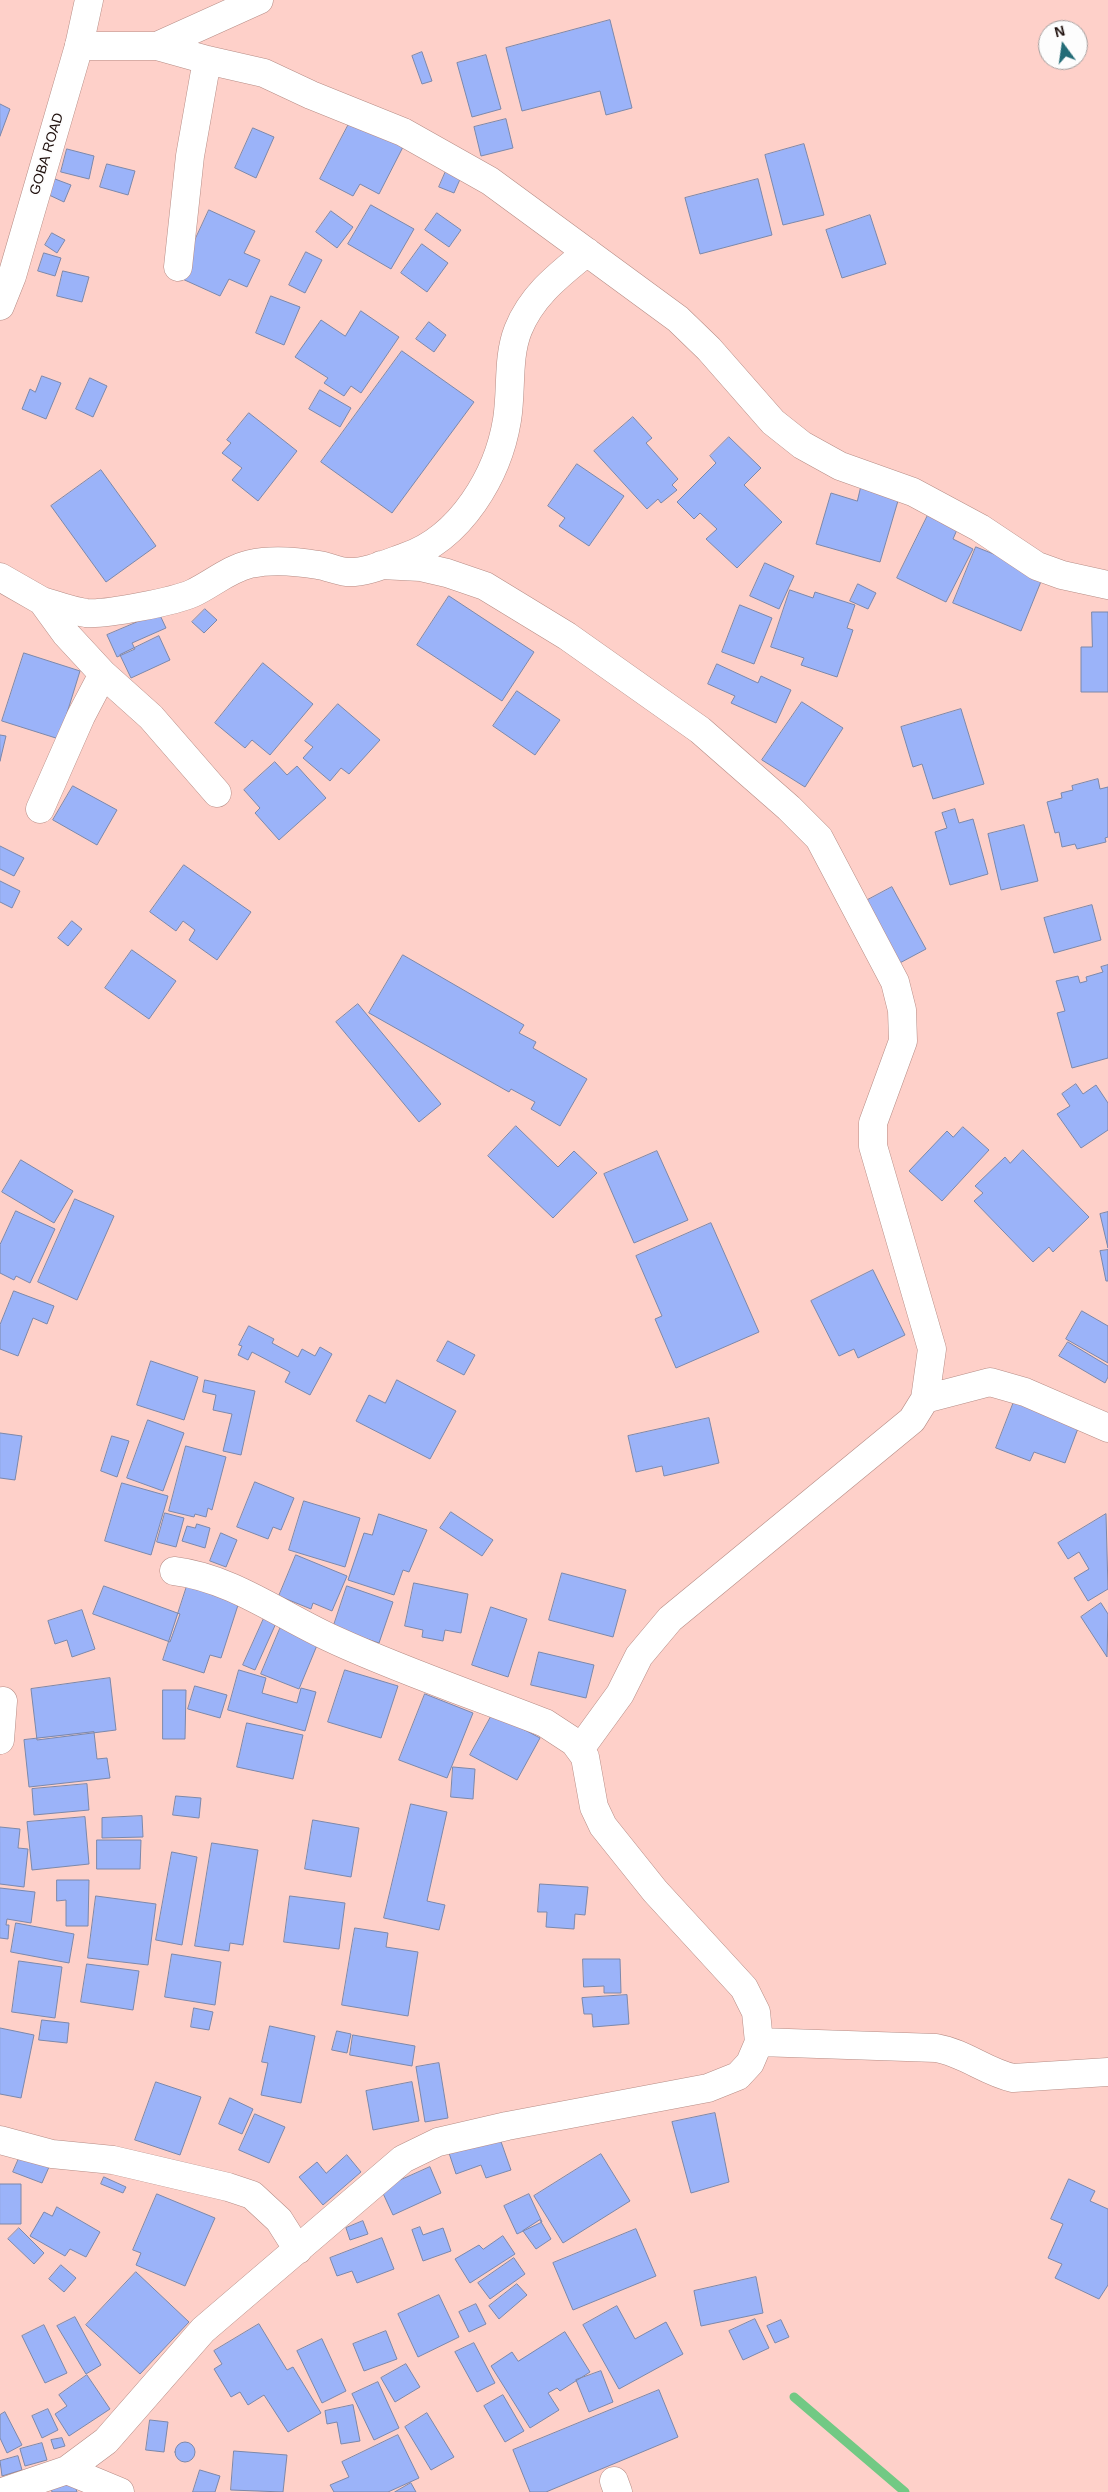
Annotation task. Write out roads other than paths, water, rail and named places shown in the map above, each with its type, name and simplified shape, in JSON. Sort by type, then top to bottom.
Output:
[{"type":"street","name":"GOBA ROAD","points":[[0,306],[6,272],[79,46],[89,0]]},
{"type":"street","points":[[157,46],[259,0]]},
{"type":"street","points":[[79,46],[157,46],[206,60],[264,73],[311,95],[403,132],[490,181],[678,319],[709,349],[774,422],[802,446],[840,466],[913,492],[980,528],[1037,566],[1062,576],[1108,585]]},
{"type":"street","points":[[178,267],[190,156],[206,60]]},
{"type":"street","points":[[0,577],[42,601],[86,613],[114,612],[192,594],[219,577],[248,564],[272,560],[318,565],[348,572],[381,565],[408,556],[427,546],[451,528],[470,506],[488,479],[499,450],[507,420],[513,349],[518,330],[527,312],[545,287],[587,252]]},
{"type":"street","points":[[381,565],[421,567],[448,573],[485,586],[566,636],[700,730],[819,838],[895,982],[902,1010],[903,1041],[873,1123],[873,1146],[932,1349],[925,1399],[912,1420],[670,1619],[639,1656],[620,1694],[580,1749]]},
{"type":"street","points":[[42,601],[66,634],[103,674],[151,718],[217,794]]},
{"type":"street","points":[[40,809],[81,716],[103,674]]},
{"type":"street","points":[[925,1399],[990,1382],[1025,1392],[1108,1428]]},
{"type":"street","points":[[2,2492],[29,2488],[67,2470],[106,2441],[203,2330],[403,2159],[438,2142],[507,2126],[708,2088],[738,2076],[750,2063],[759,2042],[756,2012],[744,1988],[655,1891],[603,1826],[594,1807],[585,1757],[566,1735],[545,1724],[336,1641],[275,1608],[210,1580],[191,1573],[174,1571]]},
{"type":"street","points":[[0,1740],[3,1701]]},
{"type":"street","points":[[759,2042],[936,2048],[950,2050],[999,2075],[1013,2078],[1108,2072]]},
{"type":"street","points":[[0,2140],[52,2154],[113,2160],[228,2187],[252,2195],[278,2220],[298,2250]]},
{"type":"street","points":[[67,2470],[120,2492]]},
{"type":"waterway","points":[[794,2397],[905,2492]]}]
